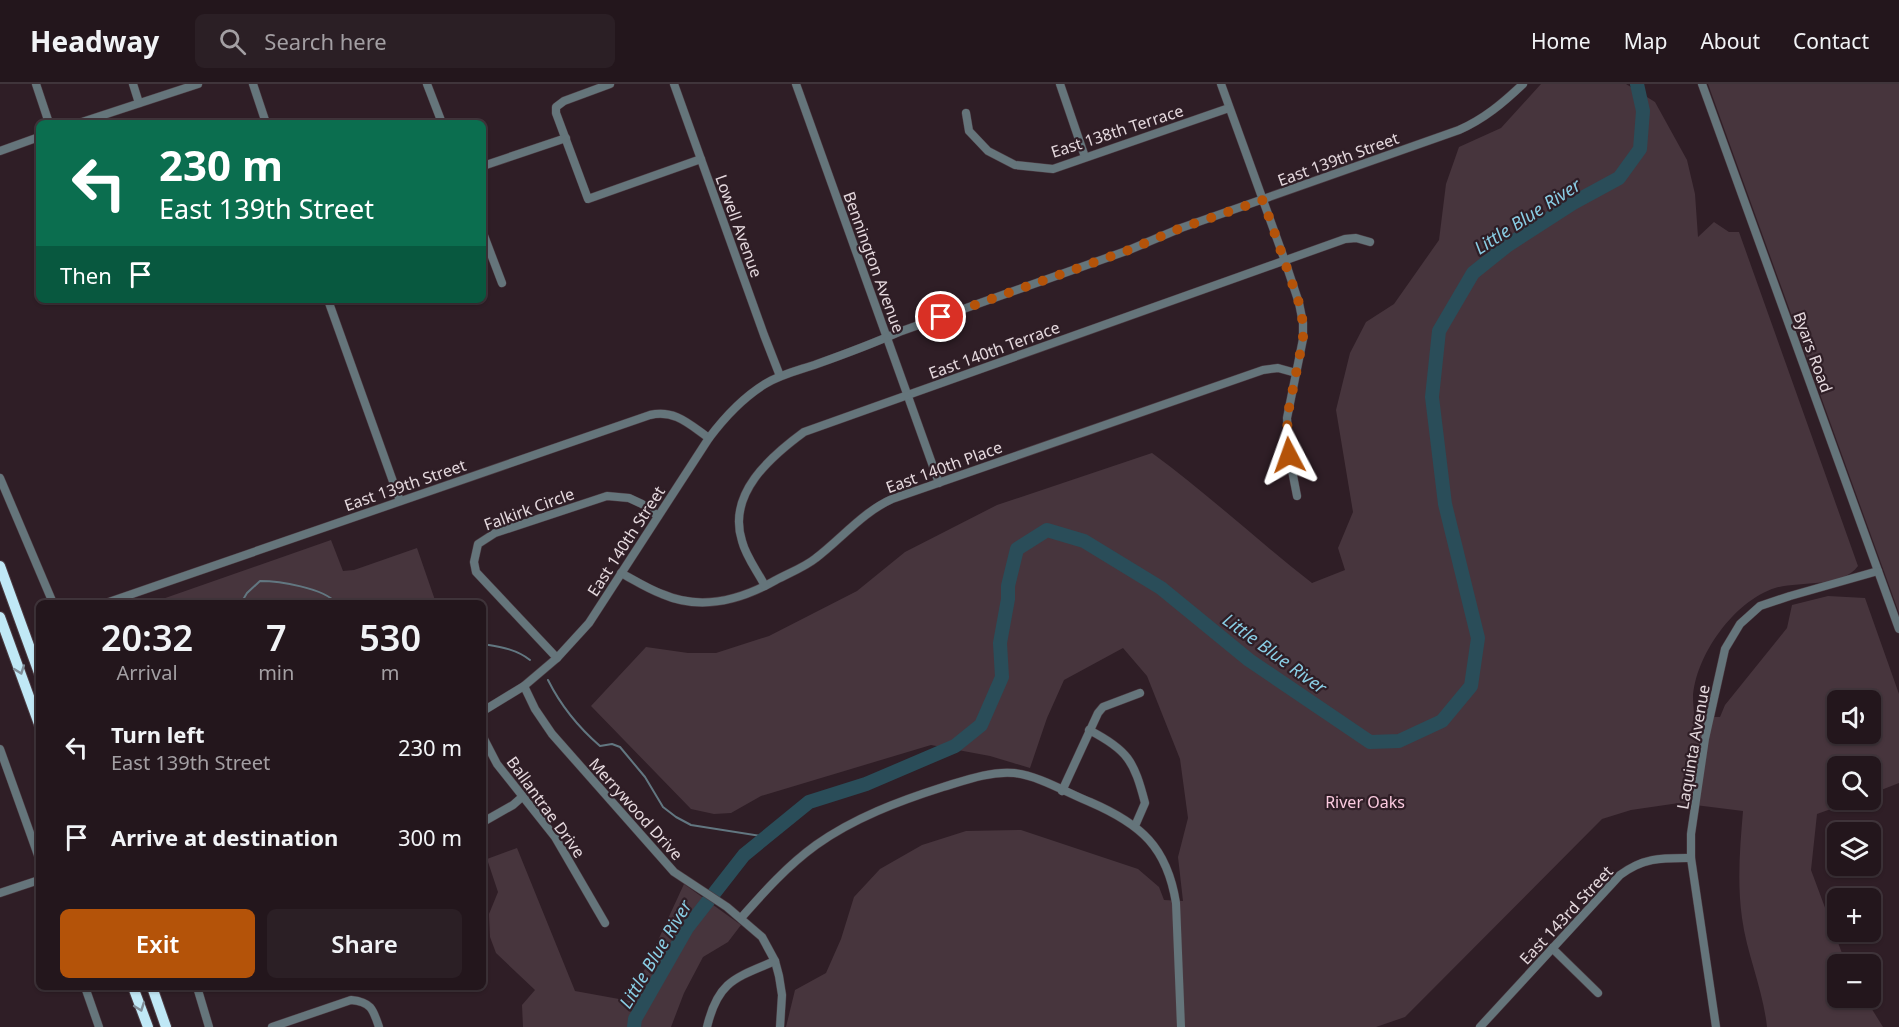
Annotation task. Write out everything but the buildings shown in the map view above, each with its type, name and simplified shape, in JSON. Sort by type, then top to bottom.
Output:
[{"type":"highway","points":[[0,566],[36,665]]},
{"type":"highway","points":[[0,617],[36,716]]},
{"type":"highway","points":[[134,990],[148,1027]]},
{"type":"highway","points":[[153,990],[166,1027]]},
{"type":"street","points":[[36,84],[48,120]]},
{"type":"street","points":[[133,84],[139,103]]},
{"type":"street","points":[[88,120],[198,84]]},
{"type":"street","points":[[253,84],[265,120]]},
{"type":"street","points":[[427,84],[440,120]]},
{"type":"street","points":[[610,84],[564,101],[556,107],[556,113],[588,199],[701,159]]},
{"type":"street","name":"Lowell Avenue","points":[[674,84],[780,376]]},
{"type":"street","name":"Bennington Avenue","points":[[796,84],[939,483]]},
{"type":"street","points":[[1060,84],[1085,157]]},
{"type":"street","points":[[1221,84],[1285,261],[1303,323],[1303,339],[1287,418],[1289,455],[1297,496]]},
{"type":"street","name":"East 139th Street","points":[[780,376],[1129,250],[1181,228],[1468,126],[1492,111],[1522,84]]},
{"type":"street","name":"Byars Road","points":[[1702,84],[1899,629]]},
{"type":"street","name":"East 138th Terrace","points":[[966,113],[969,131],[988,151],[1015,165],[1053,169],[1229,108]]},
{"type":"street","points":[[0,151],[36,137]]},
{"type":"street","points":[[486,165],[566,138]]},
{"type":"street","name":"East 140th Terrace","points":[[765,586],[742,543],[738,526],[739,512],[760,469],[777,451],[804,432],[1345,239],[1356,238],[1370,242]]},
{"type":"street","points":[[486,241],[502,283]]},
{"type":"street","points":[[329,303],[400,501]]},
{"type":"street","name":"East 140th Place","points":[[621,573],[662,595],[695,602],[732,599],[765,586],[814,560],[882,504],[1263,370],[1278,368],[1296,373]]},
{"type":"street","name":"East 140th Street","points":[[486,709],[524,686],[557,658],[588,622],[720,424],[748,397],[780,376]]},
{"type":"street","name":"East 139th Street","points":[[115,600],[662,412],[680,417],[709,438]]},
{"type":"street","points":[[0,478],[52,600]]},
{"type":"street","name":"Falkirk Circle","points":[[557,658],[477,572],[474,562],[478,544],[495,533],[607,496],[629,498],[658,516]]},
{"type":"street","name":"Laquinta Avenue","points":[[1716,1027],[1691,858],[1691,834],[1705,740],[1725,649],[1740,624],[1760,606],[1878,571]]},
{"type":"street","name":"Merrywood Drive","points":[[524,686],[535,709],[552,734],[674,872],[727,907],[762,937],[775,961],[782,995],[780,1027]]},
{"type":"street","points":[[1062,791],[1098,712],[1103,707],[1140,693]]},
{"type":"street","points":[[1089,730],[1113,743],[1131,763],[1145,803],[1136,826]]},
{"type":"street","name":"Ballantrae Drive","points":[[486,743],[497,764],[555,837],[605,923]]},
{"type":"street","points":[[0,749],[2,762],[36,850]]},
{"type":"street","points":[[741,918],[770,885],[817,845],[866,816],[908,798],[990,773],[1015,773],[1035,779],[1107,810],[1136,826],[1157,849],[1173,883],[1176,903],[1181,1027]]},
{"type":"street","points":[[486,820],[513,805],[522,797]]},
{"type":"street","name":"East 143rd Street","points":[[1480,1027],[1620,875],[1631,867],[1655,858],[1691,858]]},
{"type":"street","points":[[0,893],[36,881]]},
{"type":"street","points":[[1552,948],[1598,993]]},
{"type":"street","points":[[707,1027],[722,990],[735,977],[775,961]]},
{"type":"street","points":[[86,990],[99,1027]]},
{"type":"street","points":[[198,990],[209,1027]]},
{"type":"street","points":[[272,1027],[351,1000],[363,1001],[373,1009],[379,1027]]},
{"type":"green space","name":"River Oaks","points":[[1541,84],[1626,84],[1655,102],[1687,160],[1695,194],[1698,237],[1714,222],[1729,232],[1739,232],[1858,566],[1842,578],[1831,581],[1775,588],[1745,605],[1719,632],[1701,665],[1695,682],[1694,717],[1720,717],[1725,705],[1787,628],[1792,605],[1828,596],[1865,598],[1899,694],[1899,783],[1881,790],[1881,756],[1827,756],[1828,810],[1817,814],[1811,870],[1827,913],[1827,942],[1838,942],[1842,954],[1827,954],[1827,1008],[1871,1008],[1883,1027],[1767,1027],[1744,932],[1740,905],[1739,864],[1743,811],[1679,803],[1631,810],[1602,819],[1405,1017],[1376,1027],[786,1027],[795,990],[826,973],[841,939],[854,897],[880,869],[922,845],[966,831],[1021,830],[1138,869],[1159,887],[1164,900],[1183,901],[1178,857],[1188,818],[1180,759],[1147,676],[1123,648],[1064,680],[1047,718],[1030,768],[990,756],[931,745],[761,796],[731,813],[714,814],[691,809],[591,706],[646,647],[688,653],[716,653],[769,636],[857,591],[905,552],[997,505],[1152,453],[1312,583],[1345,570],[1338,548],[1353,512],[1336,410],[1350,353],[1366,322],[1394,304],[1439,240],[1446,184],[1459,147],[1501,128]]},
{"type":"green space","points":[[1708,84],[1899,84],[1899,613]]},
{"type":"green space","points":[[331,540],[343,571],[354,570],[417,548],[435,600],[160,600]]},
{"type":"green space","points":[[517,848],[575,991],[630,1001],[684,884],[741,925],[728,942],[703,957],[684,993],[671,1027],[523,1027],[522,1005],[535,990],[496,953],[490,937],[489,914],[498,892],[487,859]]},
{"type":"waterway","name":"Little Blue River","points":[[634,1027],[635,1019],[687,928],[744,855],[809,802],[866,784],[955,746],[981,725],[1002,677],[1000,643],[1008,599],[1008,586],[1017,549],[1047,530],[1084,541],[1161,588],[1249,660],[1370,742],[1399,741],[1442,721],[1471,686],[1478,638],[1445,504],[1432,397],[1439,331],[1473,273],[1508,245],[1573,203],[1619,178],[1640,149],[1643,111],[1637,84]]},
{"type":"waterway","points":[[243,600],[260,581],[312,589],[332,600]]},
{"type":"waterway","points":[[486,644],[514,651],[530,660]]},
{"type":"waterway","points":[[548,680],[564,707],[584,731],[600,746],[612,744],[620,747],[645,777],[663,807],[676,817],[691,825],[767,837]]},
{"type":"route","points":[[941,317],[1263,200],[1299,303],[1303,323],[1303,339],[1287,418],[1289,455]]}]
